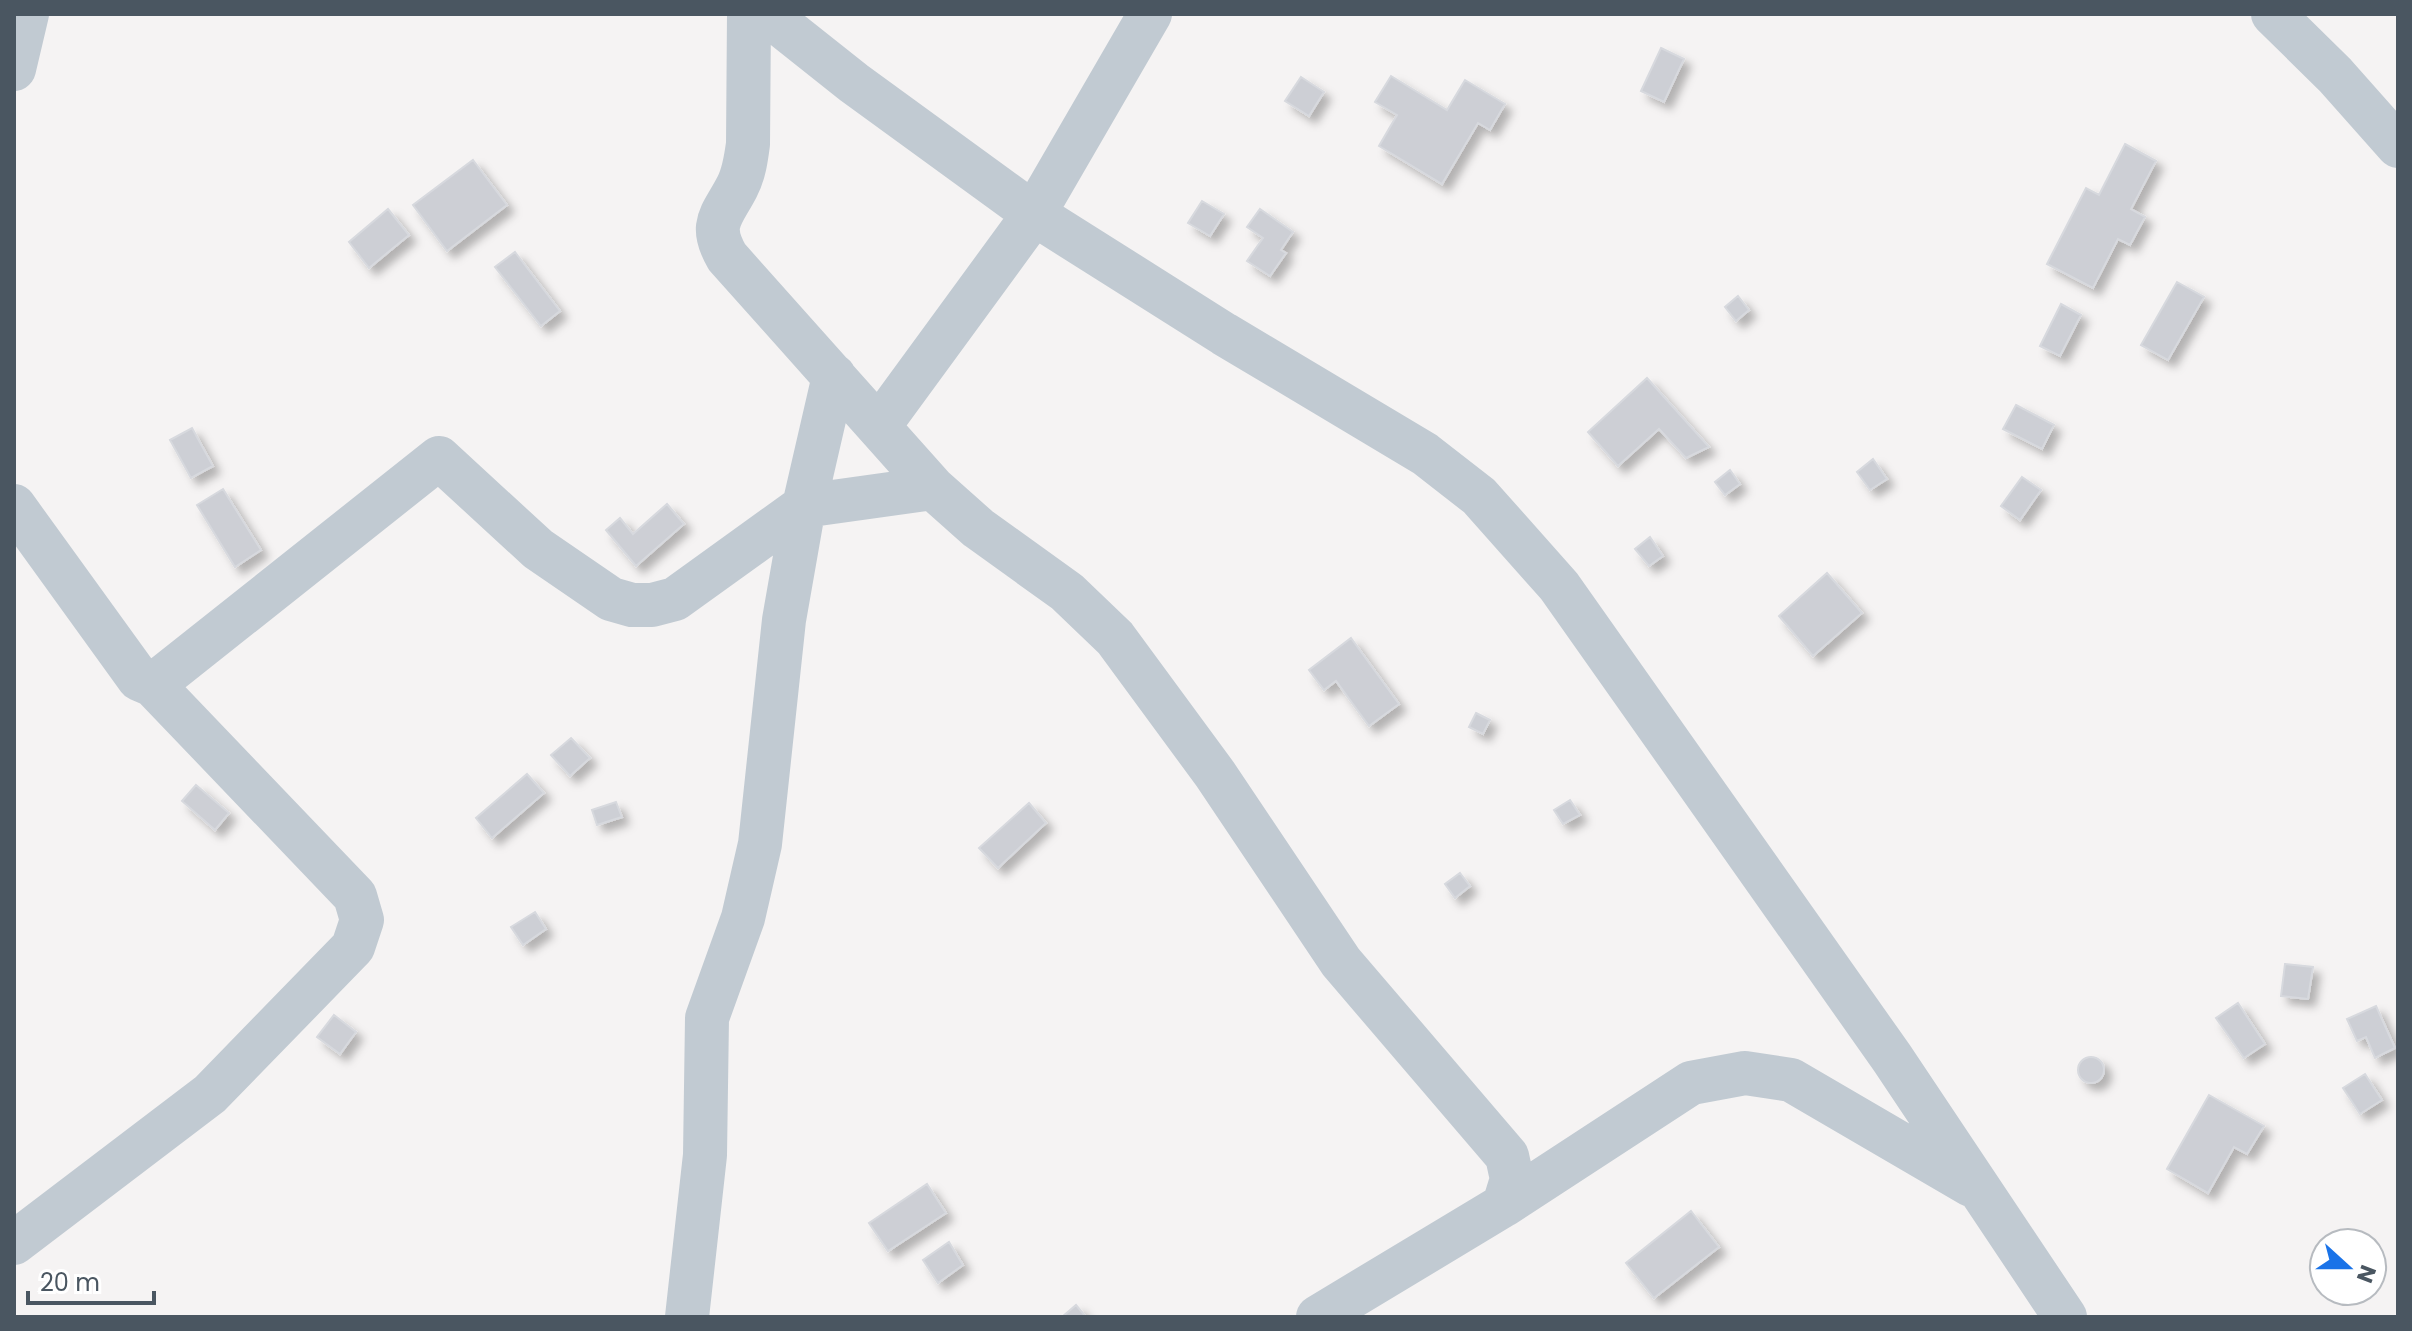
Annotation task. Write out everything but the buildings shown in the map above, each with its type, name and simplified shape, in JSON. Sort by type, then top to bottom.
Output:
[{"type":"street","points":[[14,69],[27,14]]},
{"type":"street","points":[[749,14],[747,154],[738,186],[718,223],[718,241],[727,257],[933,488],[978,528],[1067,592],[1115,638],[1215,774],[1341,962],[1507,1156],[1512,1179],[1504,1205]]},
{"type":"street","points":[[767,14],[854,83],[1034,214],[1224,334],[1425,454],[1479,496],[1559,586],[1892,1058],[2065,1317]]},
{"type":"street","points":[[879,426],[1034,214],[1150,14]]},
{"type":"street","points":[[2273,14],[2335,75],[2398,146]]},
{"type":"street","points":[[687,1317],[705,1155],[707,1018],[743,918],[760,844],[784,620],[804,506],[834,376]]},
{"type":"street","points":[[153,685],[439,458],[538,549],[611,599],[632,605],[652,605],[675,599],[804,506],[933,488]]},
{"type":"street","points":[[14,506],[139,679],[153,685],[355,896],[362,920],[353,947],[210,1094],[14,1243]]},
{"type":"street","points":[[1318,1317],[1504,1205],[1691,1083],[1745,1073],[1791,1080],[1979,1190]]}]
